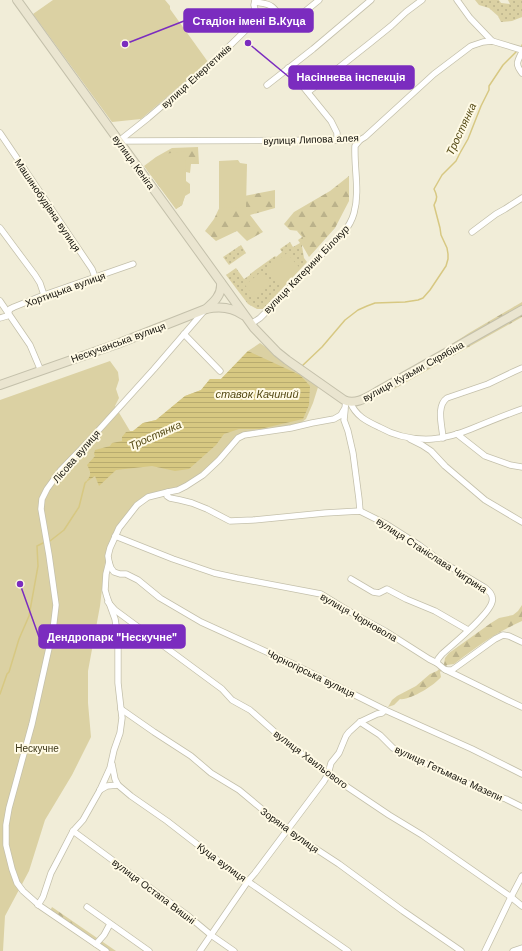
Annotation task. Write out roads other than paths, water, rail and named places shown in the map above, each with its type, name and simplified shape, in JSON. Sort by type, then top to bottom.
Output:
[{"type":"main road","name":"вулиця Кеніга","points":[[17,0],[249,321]]},
{"type":"main road","name":"Нескучанська вулиця","points":[[0,385],[117,344],[206,309],[217,298],[220,292],[221,283]]},
{"type":"main road","points":[[206,309],[225,307],[236,310],[249,321],[266,341],[287,360],[347,404]]},
{"type":"main road","name":"вулиця Кузьми Скрябіна","points":[[347,404],[362,400],[522,310]]},
{"type":"street","points":[[254,2],[272,7],[285,21],[292,22],[319,0]]},
{"type":"street","points":[[267,85],[313,49],[370,0]]},
{"type":"street","points":[[308,92],[422,0]]},
{"type":"street","name":"вулиця Липова алея","points":[[457,0],[470,18],[492,41],[522,51]]},
{"type":"street","name":"вулиця Енергетиків","points":[[119,141],[212,64],[252,24],[256,14],[254,2]]},
{"type":"street","name":"вулиця Липова алея","points":[[119,141],[360,140],[434,74],[465,50],[475,44],[492,41]]},
{"type":"street","points":[[522,51],[517,62],[517,66],[522,73]]},
{"type":"street","points":[[288,68],[333,125],[337,133],[337,140]]},
{"type":"street","name":"Машинобудівна вулиця","points":[[0,133],[96,277]]},
{"type":"street","name":"вулиця Катерини Білокур","points":[[249,321],[260,318],[349,226],[354,213],[357,183],[355,146],[360,140]]},
{"type":"street","points":[[472,232],[496,214],[522,198]]},
{"type":"street","points":[[0,228],[38,279],[44,295]]},
{"type":"street","name":"Хортицька вулиця","points":[[0,318],[7,316],[10,309],[44,295],[133,264]]},
{"type":"street","points":[[0,301],[30,345],[41,370]]},
{"type":"street","name":"Лісова вулиця","points":[[106,951],[38,905],[23,891],[17,883],[12,870],[6,845],[6,825],[9,808],[32,724],[53,630],[56,605],[41,509],[42,499],[47,489],[60,471],[87,443],[206,309]]},
{"type":"street","points":[[184,334],[220,372]]},
{"type":"street","points":[[443,438],[441,408],[444,400],[488,384],[522,368]]},
{"type":"street","points":[[347,404],[366,421],[382,429],[408,438],[431,451],[445,466],[485,500],[522,522]]},
{"type":"street","points":[[38,905],[43,897],[51,873],[73,831],[83,820],[100,790],[112,762],[114,750],[120,733],[122,718],[118,683],[118,638],[115,619],[105,590],[106,574],[109,562],[108,556],[115,536],[125,520],[142,500],[148,497],[178,490],[186,486],[203,475],[219,460],[238,438],[334,419],[340,415],[347,404]]},
{"type":"street","points":[[347,404],[344,420],[353,452],[360,511]]},
{"type":"street","points":[[408,438],[443,438],[457,434],[522,408]]},
{"type":"street","points":[[457,434],[485,456],[510,465],[522,467]]},
{"type":"street","name":"вулиця Станіслава Чигрина","points":[[168,492],[167,496],[170,498],[192,503],[230,521],[360,511],[392,527],[439,560],[490,591],[493,597],[490,607],[438,659],[442,667]]},
{"type":"street","name":"вулиця Чорновола","points":[[115,536],[173,559],[214,573],[321,594],[385,631],[429,660],[522,707]]},
{"type":"street","name":"Чорногірська вулиця","points":[[109,562],[114,572],[126,574],[138,580],[160,598],[201,622],[291,663],[385,710],[472,749],[522,774]]},
{"type":"street","points":[[351,579],[379,594],[387,589],[435,611],[468,630]]},
{"type":"street","name":"вулиця Хвильового","points":[[108,602],[116,610],[222,689],[232,700],[246,707],[255,714],[285,741],[328,774],[422,835],[511,896],[522,906]]},
{"type":"street","points":[[442,667],[452,670],[494,639],[503,635],[522,642]]},
{"type":"street","name":"Зоряна вулиця","points":[[121,708],[191,756],[211,773],[239,790],[287,830],[339,864],[402,911],[460,951]]},
{"type":"street","points":[[200,951],[248,881],[324,782],[328,774],[329,767],[339,753],[346,736],[351,729],[360,722],[382,713],[385,710]]},
{"type":"street","name":"вулиця Гетьмана Мазепи","points":[[360,722],[380,735],[393,748],[490,794],[506,799],[522,807]]},
{"type":"street","points":[[100,790],[107,786],[118,785],[115,779],[112,762]]},
{"type":"street","name":"Куца вулиця","points":[[118,785],[220,862],[348,951]]},
{"type":"street","name":"вулиця Остапа Вишні","points":[[73,831],[234,951]]},
{"type":"street","points":[[485,951],[522,876]]},
{"type":"street","points":[[86,907],[142,947],[150,951]]},
{"type":"street","points":[[96,944],[104,935],[110,924]]},
{"type":"street","points":[[513,951],[522,948]]},
{"type":"water","name":"ставок Качиний","points":[[248,351],[300,375],[310,386],[309,405],[303,419],[260,429],[239,429],[224,434],[216,445],[189,469],[175,471],[152,466],[116,470],[99,486],[95,476],[85,483],[90,474],[90,470],[87,465],[95,456],[95,450],[110,446],[112,443],[122,441],[122,437],[126,432],[133,431],[143,423],[156,420],[185,396],[201,390],[210,379],[221,379]]},
{"type":"waterway","name":"Тростянка","points":[[302,366],[322,347],[345,320],[358,310],[375,303],[418,300],[423,298],[430,290],[446,266],[448,259],[447,248],[441,235],[434,205],[437,197],[434,189],[442,175],[456,161],[468,139],[489,90],[489,86],[503,65],[516,52]]},
{"type":"waterway","name":"Тростянка","points":[[50,541],[64,530],[79,507],[86,482]]},
{"type":"waterway","name":"Тростянка","points":[[0,694],[9,672],[19,639],[29,616],[38,566],[37,546],[43,543]]},
{"type":"place","name":"Насіннева інспекція","points":[[248,43]]},
{"type":"place","name":"Стадіон імені В.Куца","points":[[125,44]]},
{"type":"place","name":"Дендропарк \"Нескучне\"","points":[[20,584]]},
{"type":"park label","name":"Нескучне","points":[[37,748]]}]
